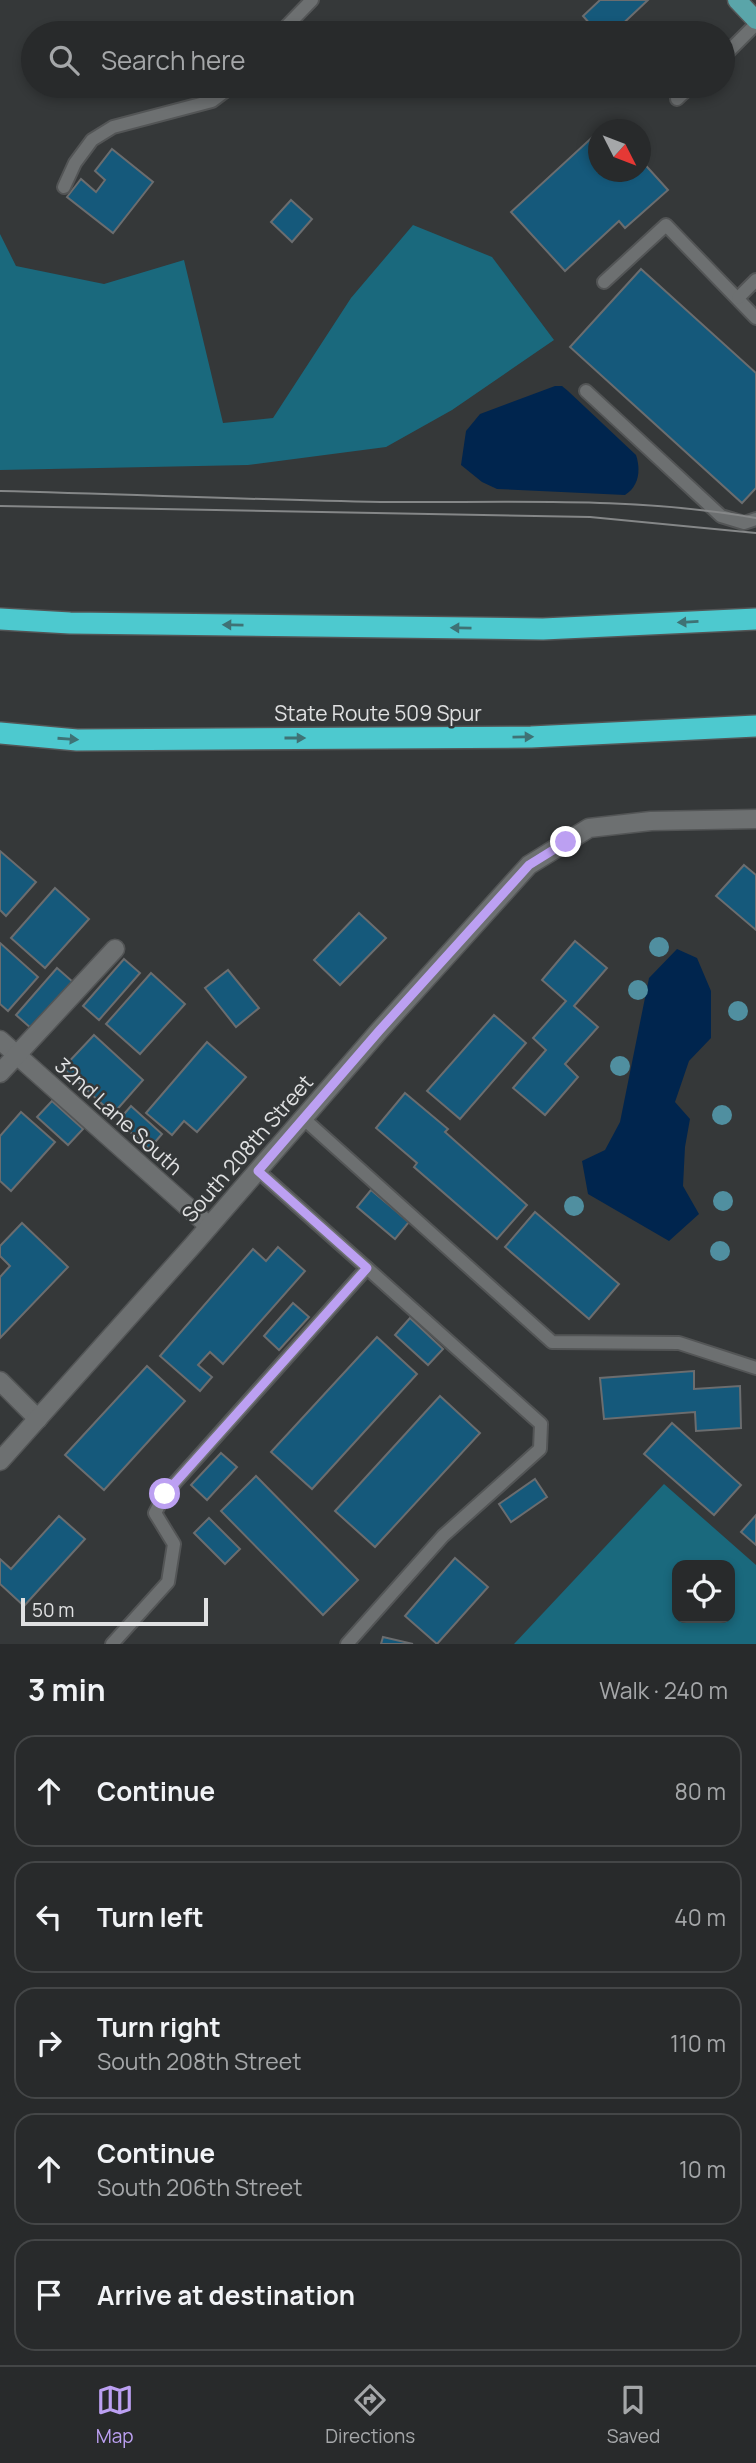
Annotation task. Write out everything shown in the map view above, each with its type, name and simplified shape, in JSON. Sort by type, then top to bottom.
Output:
[{"type":"highway","points":[[0,619],[70,623],[543,629],[756,619]]},
{"type":"highway","name":"State Route 509 Spur","points":[[0,733],[77,740],[517,737],[756,726]]},
{"type":"main road","points":[[737,0],[756,22]]},
{"type":"street","name":"South 208th Street","points":[[0,1461],[529,865],[589,828],[651,821],[756,819]]},
{"type":"street","points":[[0,1073],[115,949]]},
{"type":"street","name":"32nd Lane South","points":[[0,1040],[209,1226]]},
{"type":"street","points":[[0,1381],[38,1419]]},
{"type":"lane","points":[[292,21],[312,0]]},
{"type":"lane","points":[[735,44],[756,22]]},
{"type":"lane","points":[[64,187],[75,163],[92,140],[113,127],[216,98]]},
{"type":"lane","points":[[604,282],[666,225],[756,318]]},
{"type":"lane","points":[[738,298],[756,280]]},
{"type":"lane","points":[[586,391],[721,516],[744,523],[756,519]]},
{"type":"lane","points":[[304,1119],[552,1342],[679,1343],[756,1368]]},
{"type":"lane","points":[[258,1171],[541,1424],[540,1449],[443,1536],[347,1644]]},
{"type":"lane","points":[[111,1644],[168,1582],[174,1544],[155,1513],[165,1494],[367,1268]]},
{"type":"shaded area","points":[[413,225],[492,257],[554,340],[452,410],[386,447],[248,465],[0,470],[0,234],[16,266],[104,284],[184,260],[223,423],[273,418],[351,298]]},
{"type":"shaded area","points":[[555,386],[562,386],[568,391],[636,455],[638,477],[625,495],[497,489],[482,482],[461,465],[466,431],[480,414]]},
{"type":"shaded area","points":[[677,949],[697,958],[711,991],[711,1038],[689,1061],[675,1102],[690,1119],[683,1186],[699,1214],[669,1241],[588,1194],[582,1161],[605,1150],[620,1122],[649,978]]},
{"type":"shaded area","points":[[664,1484],[756,1565],[756,1644],[514,1644]]},
{"type":"building","points":[[600,0],[648,0],[626,21],[587,21],[583,16]]},
{"type":"building","points":[[588,141],[588,182],[651,182],[651,171],[668,190],[625,228],[619,221],[565,271],[511,212]]},
{"type":"building","points":[[112,149],[153,182],[113,233],[67,197],[81,179],[96,192],[105,180],[95,171]]},
{"type":"building","points":[[291,200],[312,219],[292,242],[271,222]]},
{"type":"building","points":[[641,269],[756,373],[756,488],[742,503],[570,347]]},
{"type":"building","points":[[0,851],[36,882],[6,916],[0,910]]},
{"type":"building","points":[[744,865],[756,875],[756,930],[716,896]]},
{"type":"building","points":[[55,888],[89,919],[45,968],[11,938]]},
{"type":"building","points":[[359,913],[386,938],[340,985],[314,960]]},
{"type":"building","points":[[575,941],[607,968],[574,1006],[598,1027],[565,1064],[578,1077],[545,1115],[513,1088],[546,1050],[533,1038],[566,1001],[542,980]]},
{"type":"building","points":[[0,943],[38,977],[8,1011],[0,1004]]},
{"type":"building","points":[[124,959],[140,973],[99,1020],[83,1006]]},
{"type":"building","points":[[57,968],[73,982],[32,1029],[16,1015]]},
{"type":"building","points":[[228,970],[259,1008],[236,1027],[205,988]]},
{"type":"building","points":[[151,973],[185,1004],[140,1054],[106,1024]]},
{"type":"building","points":[[494,1015],[526,1043],[460,1119],[427,1091]]},
{"type":"building","points":[[94,1035],[143,1080],[113,1114],[63,1068]]},
{"type":"building","points":[[207,1042],[246,1077],[197,1132],[184,1121],[172,1135],[146,1113]]},
{"type":"building","points":[[405,1093],[448,1129],[445,1132],[527,1205],[497,1239],[414,1167],[417,1163],[376,1128]]},
{"type":"building","points":[[52,1101],[83,1129],[68,1145],[37,1117]]},
{"type":"building","points":[[131,1106],[162,1134],[149,1149],[118,1121]]},
{"type":"building","points":[[21,1112],[55,1142],[11,1191],[0,1181],[0,1136]]},
{"type":"building","points":[[371,1190],[409,1222],[395,1239],[357,1207]]},
{"type":"building","points":[[535,1212],[619,1284],[589,1319],[505,1247]]},
{"type":"building","points":[[22,1223],[68,1267],[0,1338],[0,1277],[10,1266],[0,1256],[0,1246]]},
{"type":"building","points":[[278,1247],[305,1271],[223,1364],[210,1352],[198,1365],[212,1377],[200,1391],[160,1356],[253,1249],[266,1261]]},
{"type":"building","points":[[293,1303],[309,1317],[279,1350],[264,1336]]},
{"type":"building","points":[[410,1318],[443,1349],[428,1365],[395,1335]]},
{"type":"building","points":[[377,1337],[417,1374],[312,1489],[271,1452]]},
{"type":"building","points":[[147,1366],[185,1401],[104,1490],[65,1455]]},
{"type":"building","points":[[694,1371],[694,1389],[740,1386],[741,1428],[696,1431],[695,1412],[604,1419],[600,1378]]},
{"type":"building","points":[[440,1396],[480,1433],[375,1547],[335,1511]]},
{"type":"building","points":[[672,1423],[741,1485],[714,1515],[644,1454]]},
{"type":"building","points":[[221,1453],[237,1467],[207,1500],[191,1485]]},
{"type":"building","points":[[256,1476],[358,1580],[323,1615],[221,1511]]},
{"type":"building","points":[[535,1479],[547,1497],[511,1522],[499,1504]]},
{"type":"building","points":[[756,1515],[756,1545],[741,1532]]},
{"type":"building","points":[[59,1516],[85,1539],[24,1606],[0,1584],[0,1559],[11,1569]]},
{"type":"building","points":[[209,1518],[240,1549],[225,1564],[194,1533]]},
{"type":"building","points":[[455,1558],[488,1587],[437,1644],[405,1616]]},
{"type":"building","points":[[383,1637],[413,1644],[381,1644]]},
{"type":"tram line","points":[[0,491],[333,501],[616,504],[663,506],[756,518]]},
{"type":"tram line","points":[[0,506],[590,517],[756,533]]},
{"type":"route","points":[[165,1494],[367,1268],[258,1171],[379,1031],[529,865],[566,842]]}]
